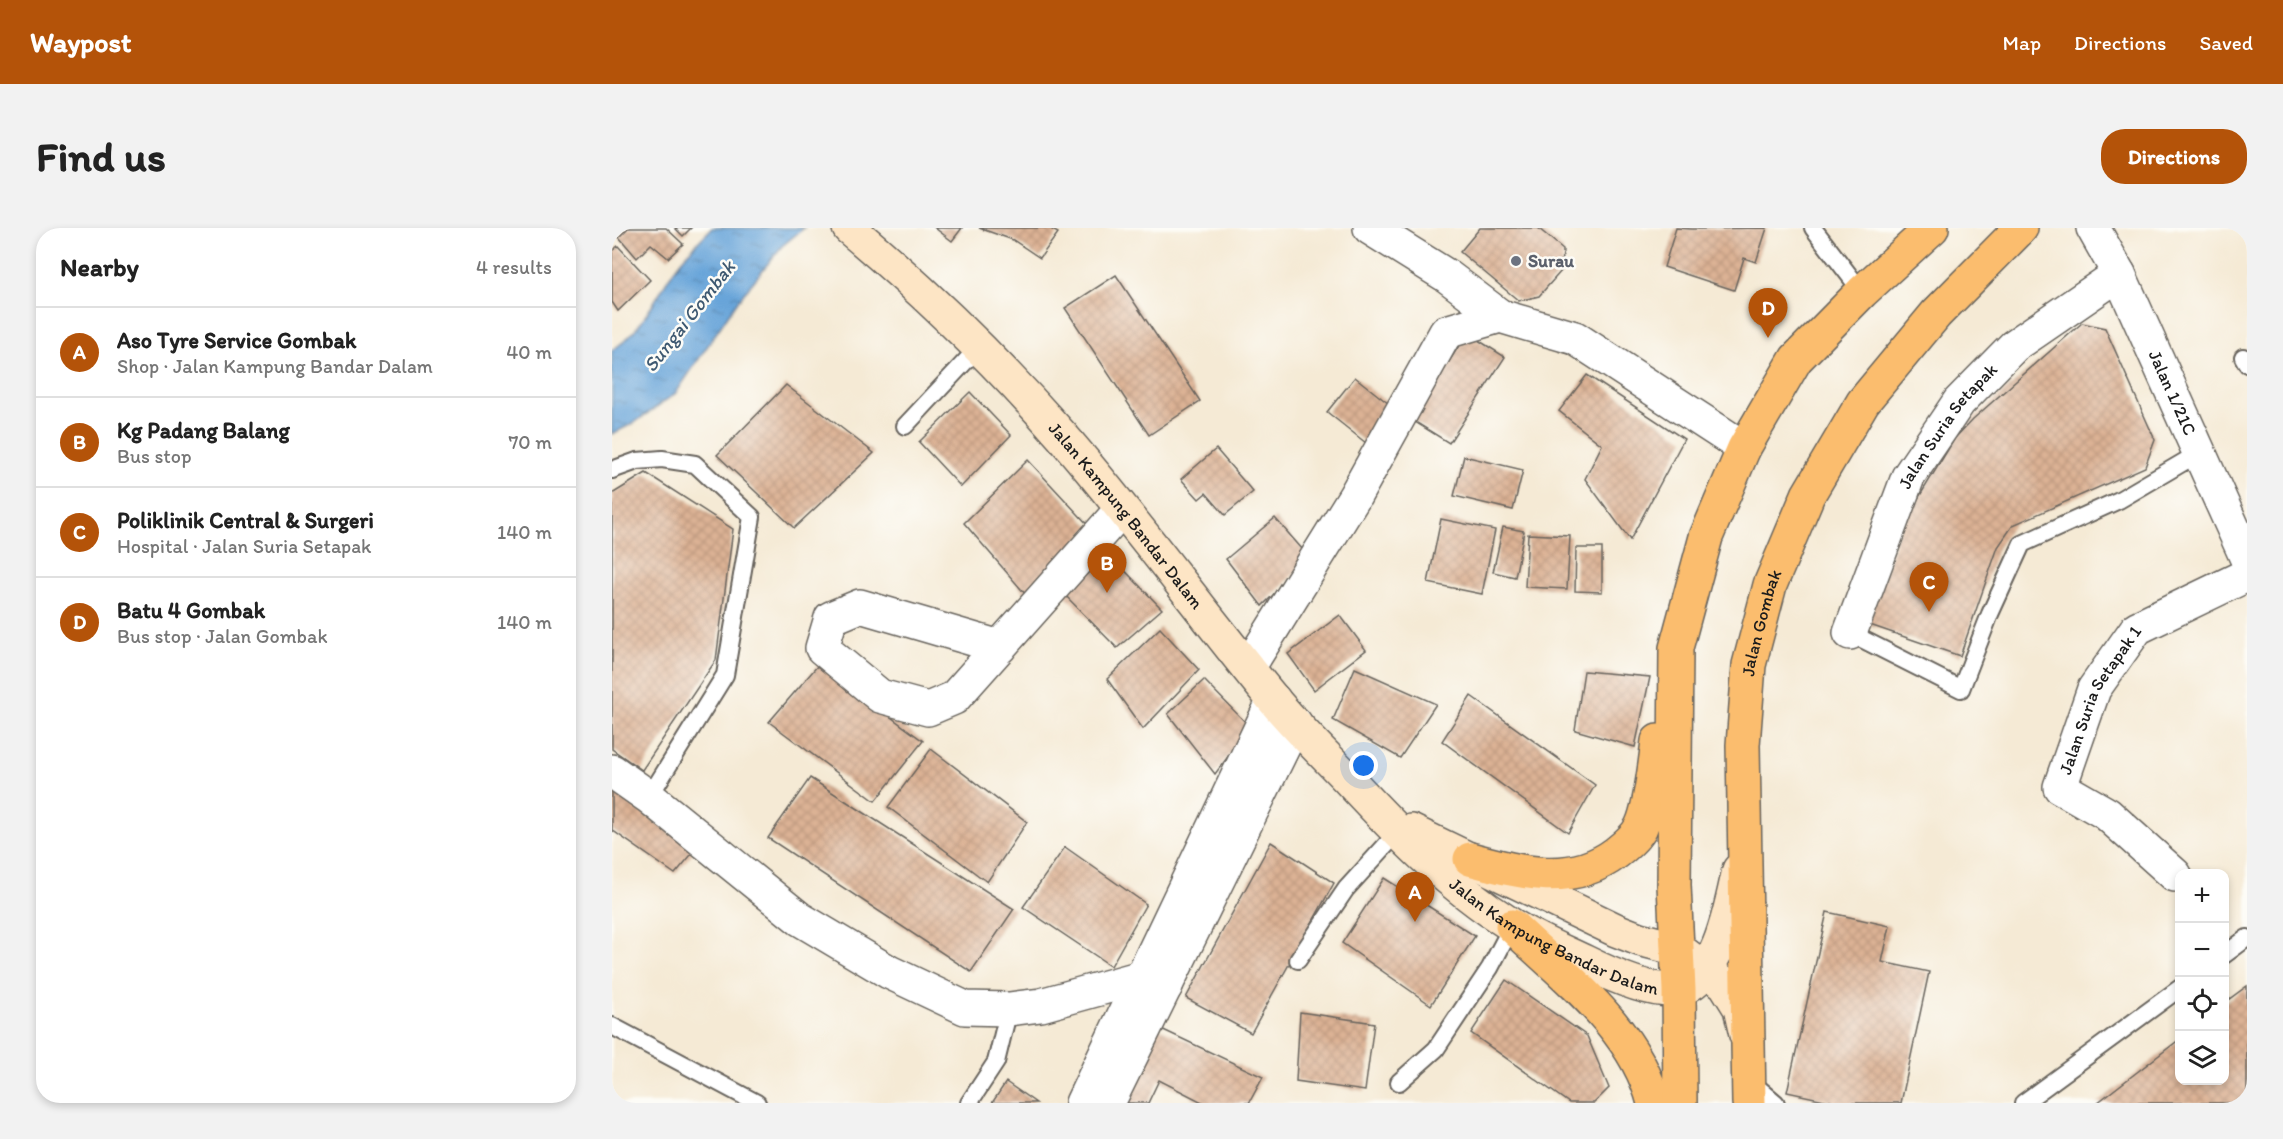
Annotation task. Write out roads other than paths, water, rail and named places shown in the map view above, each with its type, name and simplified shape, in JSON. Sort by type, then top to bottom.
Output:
[{"type":"main road","points":[[1470,859],[1525,873],[1558,875],[1582,870],[1607,860],[1625,846],[1641,827],[1676,648],[1706,537],[1744,448],[1796,359],[1862,292],[1932,228]]},
{"type":"main road","name":"Jalan Gombak","points":[[1749,1092],[1743,745],[1749,665],[1770,585],[1808,495],[1863,402],[1936,314],[2020,228]]},
{"type":"main road","points":[[1676,648],[1674,885],[1678,949],[1680,1103]]},
{"type":"main road","points":[[1512,926],[1599,1009],[1632,1051],[1650,1088],[1654,1103]]},
{"type":"street","points":[[1370,228],[1447,276],[1500,316],[1575,338],[1744,448]]},
{"type":"street","name":"Jalan 1/21C","points":[[2093,228],[2119,274],[2247,559]]},
{"type":"street","name":"Jalan Kampung Bandar Dalam","points":[[859,235],[978,348],[1061,436],[1284,712],[1391,825],[1459,888],[1512,926],[1612,975],[1644,986],[1679,990],[1696,982],[1707,969],[1729,915],[1744,848]]},
{"type":"street","name":"Jalan Suria Setapak","points":[[1850,633],[1908,477],[1959,402],[2014,346],[2119,274]]},
{"type":"street","points":[[1248,668],[1355,496],[1446,332],[1500,316]]},
{"type":"street","points":[[999,647],[860,606],[831,618],[822,648],[880,696],[928,709],[954,698],[1121,510]]},
{"type":"street","name":"Jalan Suria Setapak 1","points":[[2175,875],[2107,814],[2060,787],[2094,689],[2137,628],[2247,575]]},
{"type":"street","points":[[1108,1103],[1154,982],[1284,712]]},
{"type":"street","points":[[612,771],[649,797],[800,919],[889,972],[965,1008],[1009,1009],[1041,1005],[1154,982]]},
{"type":"street","name":"Jalan Kampung Bandar Dalam","points":[[1391,825],[1470,859],[1616,930],[1678,949],[1725,984],[1740,1008],[1749,1047]]},
{"type":"street","points":[[1082,1103],[1154,982]]},
{"type":"lane","points":[[1812,228],[1862,292]]},
{"type":"lane","points":[[905,426],[978,348]]},
{"type":"lane","points":[[1850,633],[1961,689],[1990,614],[2022,544],[2119,500],[2199,453]]},
{"type":"lane","points":[[612,470],[637,461],[663,459],[695,464],[752,518],[725,675],[649,797]]},
{"type":"lane","points":[[1298,960],[1391,825]]},
{"type":"lane","points":[[1400,1082],[1436,1049],[1490,968],[1512,926]]},
{"type":"lane","points":[[2229,951],[2247,938]]},
{"type":"lane","points":[[2023,1103],[2175,992]]},
{"type":"lane","points":[[969,1103],[996,1062],[1009,1009]]},
{"type":"lane","points":[[612,1026],[757,1103]]},
{"type":"lane","points":[[1749,1092],[1776,1103]]},
{"type":"water","name":"Sungai Gombak","points":[[712,228],[804,228],[782,246],[737,302],[676,393],[634,423],[612,434],[612,350],[632,333],[681,261]]},
{"type":"place","name":"Surau","points":[[1516,261]]},
{"type":"place","name":"Batu 4 Gombak","points":[[1768,338]]},
{"type":"place","name":"Kg Padang Balang","points":[[1107,593]]},
{"type":"place","name":"Poliklinik Central & Surgeri","points":[[1929,612]]},
{"type":"place","name":"Aso Tyre Service Gombak","points":[[1415,922]]}]
